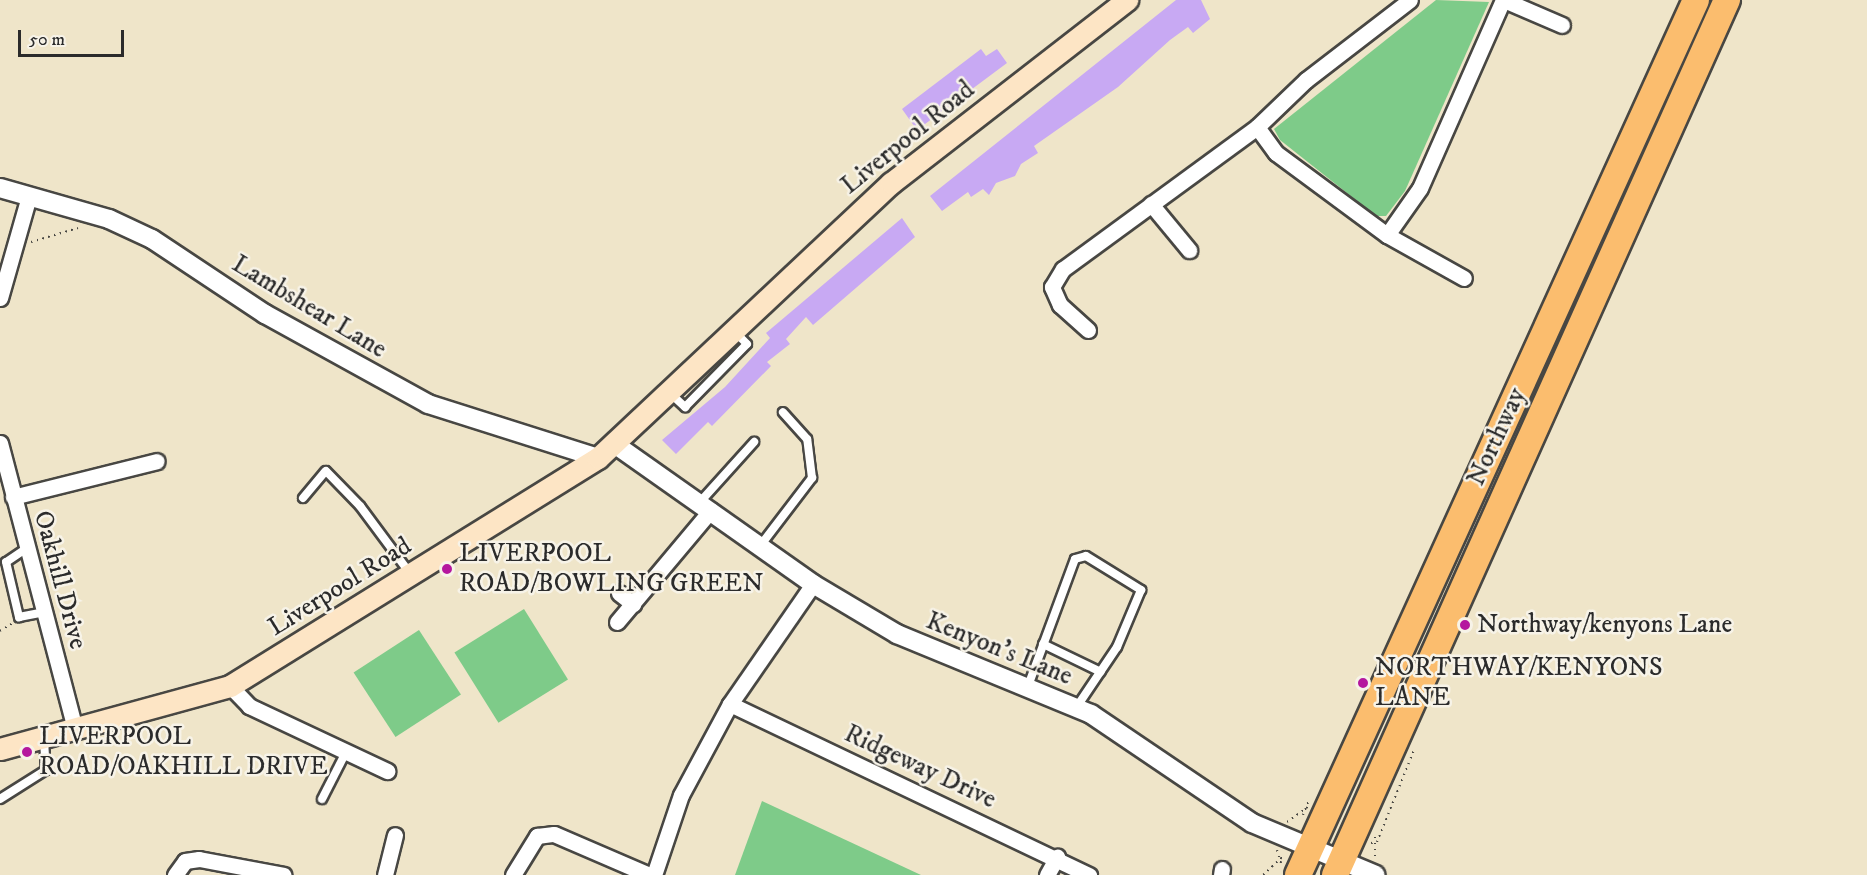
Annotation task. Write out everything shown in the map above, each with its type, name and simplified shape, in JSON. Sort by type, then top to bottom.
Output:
[{"type":"highway","name":"Northway","points":[[1290,866],[1311,847],[1696,0]]},
{"type":"highway","name":"Northway","points":[[1339,867],[1727,0]]},
{"type":"main road","name":"Liverpool Road","points":[[0,749],[230,686],[598,458],[616,445],[733,330],[891,183],[1127,0]]},
{"type":"street","points":[[1088,330],[1060,305],[1052,287],[1063,269],[1257,127],[1306,80],[1410,0]]},
{"type":"street","points":[[1387,235],[1420,188],[1503,0],[1562,25]]},
{"type":"street","points":[[1257,127],[1276,153],[1387,235],[1464,278]]},
{"type":"street","name":"Lambshear Lane","points":[[0,188],[109,219],[152,239],[265,314],[428,404],[598,458]]},
{"type":"street","points":[[0,298],[29,196]]},
{"type":"street","points":[[1151,204],[1189,250]]},
{"type":"street","name":"Kenyon's Lane","points":[[616,445],[706,506],[813,585],[897,634],[1076,708],[1153,752],[1245,818],[1311,847],[1339,867],[1376,875]]},
{"type":"street","name":"Oakhill Drive","points":[[1,453],[75,729]]},
{"type":"street","points":[[14,496],[157,461]]},
{"type":"street","points":[[617,622],[706,506]]},
{"type":"street","points":[[513,875],[537,836],[554,834],[651,875],[681,795],[729,704],[813,585]]},
{"type":"street","points":[[619,593],[633,604]]},
{"type":"street","points":[[230,686],[249,706],[387,771]]},
{"type":"street","name":"Ridgeway Drive","points":[[729,704],[1057,857],[1089,875]]},
{"type":"street","points":[[385,875],[395,835]]},
{"type":"street","points":[[1047,875],[1057,857]]},
{"type":"street","points":[[175,875],[185,861],[199,859],[284,875]]},
{"type":"lane","points":[[760,546],[812,478],[807,439],[783,412]]},
{"type":"lane","points":[[706,506],[754,442]]},
{"type":"lane","points":[[303,498],[326,471],[360,506],[410,575]]},
{"type":"lane","points":[[27,548],[6,562],[19,617],[44,612]]},
{"type":"lane","points":[[1027,688],[1075,559],[1086,556],[1141,590],[1101,672],[1076,708]]},
{"type":"lane","points":[[1043,644],[1101,672]]},
{"type":"lane","points":[[0,799],[46,770],[44,737]]},
{"type":"lane","points":[[322,799],[345,752]]},
{"type":"path","points":[[25,243],[109,219]]},
{"type":"path","points":[[1301,809],[1303,815]]},
{"type":"path","points":[[1371,843],[1377,842]]},
{"type":"path","points":[[1263,875],[1276,858],[1290,866]]},
{"type":"green space","points":[[1436,0],[1489,2],[1405,191],[1386,216],[1376,216],[1280,140],[1274,129]]},
{"type":"green space","points":[[524,609],[568,679],[498,723],[454,652]]},
{"type":"green space","points":[[419,630],[461,695],[396,737],[354,672]]},
{"type":"green space","points":[[762,801],[921,875],[735,875]]},
{"type":"building","points":[[1176,0],[1201,0],[1210,19],[1193,33],[1188,27],[1170,40],[1118,87],[1034,146],[1038,153],[1021,164],[1015,176],[996,183],[989,195],[983,189],[971,197],[968,192],[942,211],[930,196]]},
{"type":"building","points":[[981,49],[986,56],[997,49],[1007,63],[917,130],[902,109]]},
{"type":"building","points":[[902,218],[915,237],[813,325],[806,317],[786,339],[790,344],[767,362],[771,366],[712,426],[708,422],[676,454],[662,440],[725,387],[770,338],[766,333]]},
{"type":"place","name":"LIVERPOOL ROAD/BOWLING GREEN","points":[[447,569]]},
{"type":"place","name":"Northway/kenyons Lane","points":[[1465,625]]},
{"type":"place","name":"NORTHWAY/KENYONS LANE","points":[[1363,683]]},
{"type":"place","name":"LIVERPOOL ROAD/OAKHILL DRIVE","points":[[27,752]]}]
